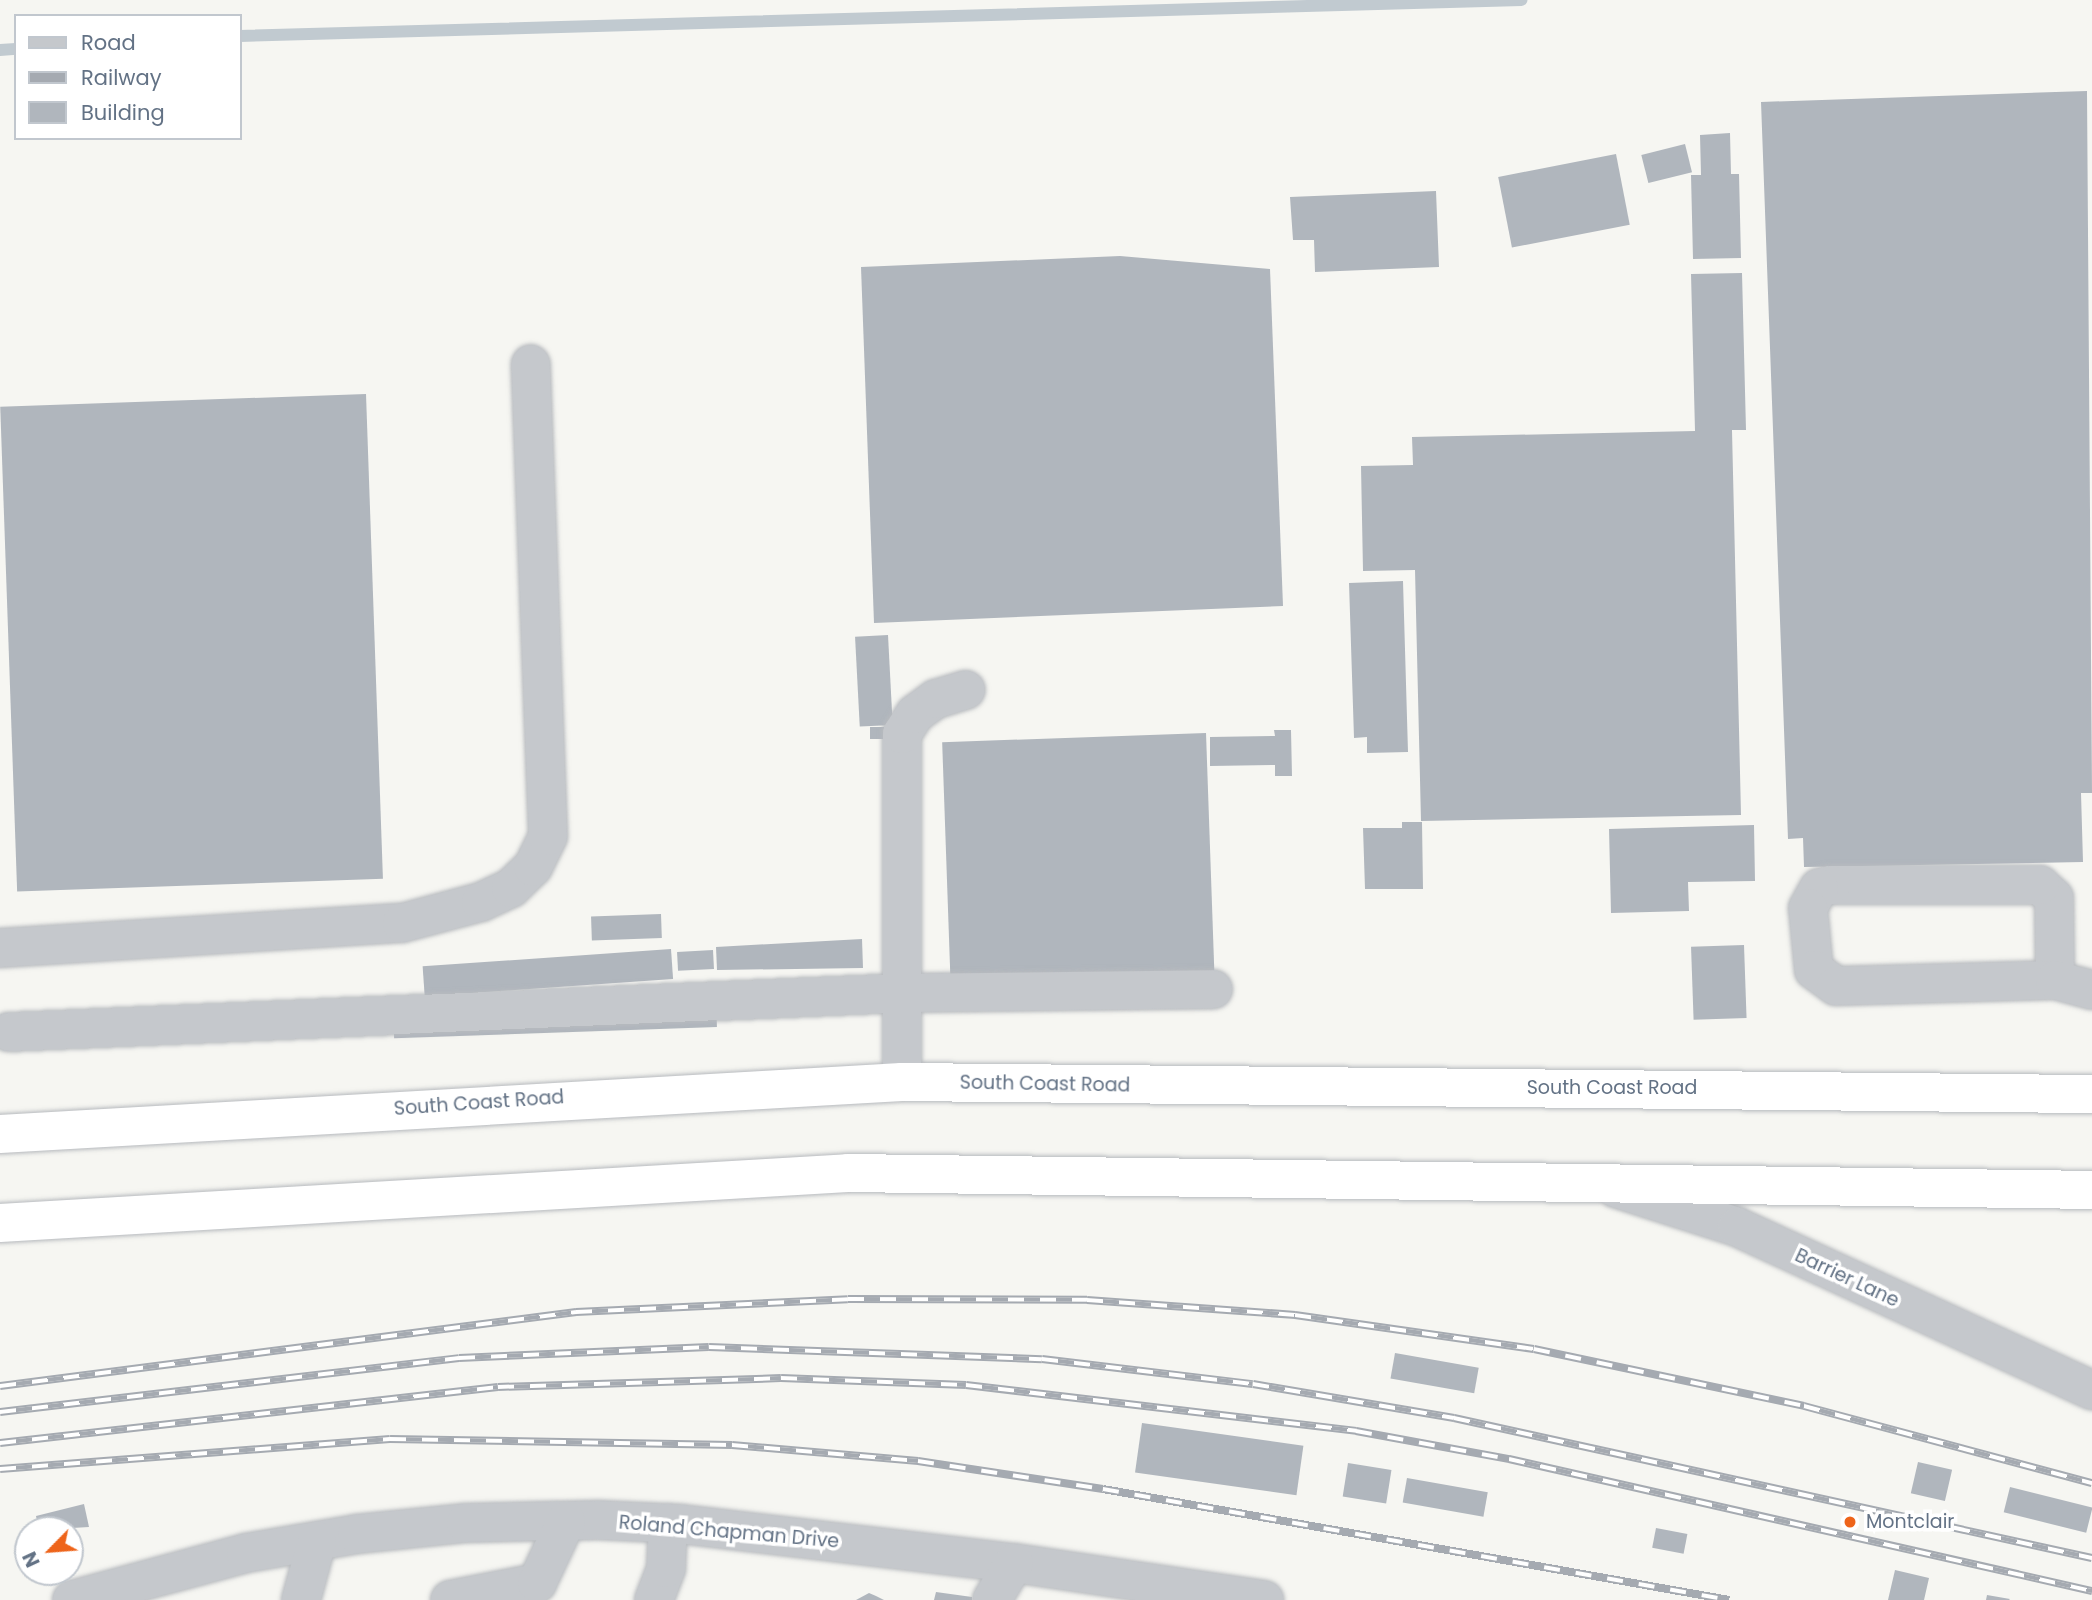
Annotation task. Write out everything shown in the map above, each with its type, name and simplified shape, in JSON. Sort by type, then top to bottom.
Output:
[{"type":"highway","name":"South Coast Road","points":[[0,1134],[902,1082],[2092,1094]]},
{"type":"highway","points":[[0,1223],[848,1174],[1595,1181],[2092,1190]]},
{"type":"street","points":[[0,948],[402,923],[481,902],[512,888],[533,867],[548,836],[531,364]]},
{"type":"street","points":[[902,1082],[902,734],[915,714],[936,699],[967,690]]},
{"type":"street","points":[[2055,980],[2054,898],[2040,885],[1831,885],[1819,888],[1808,908],[1814,970],[1836,986],[2055,980],[2092,990]]},
{"type":"street","points":[[9,1031],[904,993],[1213,989]]},
{"type":"street","name":"Barrier Lane","points":[[1595,1181],[1737,1227],[2092,1390]]},
{"type":"street","points":[[450,1600],[537,1583],[566,1521]]},
{"type":"street","name":"Roland Chapman Drive","points":[[72,1600],[246,1553],[317,1541],[466,1522],[566,1521],[668,1523],[1028,1565],[1264,1600]]},
{"type":"street","points":[[654,1600],[666,1568],[668,1523]]},
{"type":"street","points":[[301,1600],[317,1541]]},
{"type":"street","points":[[992,1600],[1028,1565],[1067,1600]]},
{"type":"building","points":[[2087,91],[2092,793],[2081,793],[2083,862],[1804,867],[1803,838],[1788,839],[1761,102]]},
{"type":"building","points":[[1730,133],[1731,174],[1739,174],[1741,258],[1693,259],[1691,175],[1701,175],[1700,135]]},
{"type":"building","points":[[1685,144],[1692,172],[1648,183],[1641,155]]},
{"type":"building","points":[[1616,154],[1630,225],[1512,248],[1498,177]]},
{"type":"building","points":[[1436,191],[1439,267],[1315,272],[1314,240],[1293,240],[1290,197]]},
{"type":"building","points":[[1120,256],[1270,269],[1283,606],[874,623],[861,267]]},
{"type":"building","points":[[1742,273],[1746,430],[1732,430],[1741,815],[1421,821],[1415,570],[1363,571],[1361,466],[1413,465],[1412,437],[1695,431],[1691,274]]},
{"type":"building","points":[[366,394],[383,879],[17,891],[0,407]]},
{"type":"building","points":[[1403,581],[1408,752],[1367,753],[1367,737],[1354,738],[1349,583]]},
{"type":"building","points":[[888,635],[893,725],[860,727],[855,637]]},
{"type":"building","points":[[870,727],[888,727],[888,739],[870,739]]},
{"type":"building","points":[[1274,730],[1291,730],[1292,776],[1275,776],[1275,765],[1210,766],[1210,737],[1275,736]]},
{"type":"building","points":[[1206,733],[1215,978],[951,987],[942,742]]},
{"type":"building","points":[[1402,822],[1422,822],[1423,889],[1365,889],[1363,828],[1402,828]]},
{"type":"building","points":[[1754,825],[1755,881],[1688,882],[1689,911],[1611,913],[1609,829]]},
{"type":"building","points":[[661,914],[662,938],[592,940],[591,916]]},
{"type":"building","points":[[862,939],[863,968],[717,970],[716,947]]},
{"type":"building","points":[[1744,945],[1747,1018],[1694,1020],[1691,947]]},
{"type":"building","points":[[671,949],[673,979],[425,996],[423,966]]},
{"type":"building","points":[[713,950],[714,969],[678,971],[677,952]]},
{"type":"building","points":[[716,1000],[717,1027],[394,1038],[393,1011]]},
{"type":"building","points":[[1395,1353],[1479,1368],[1474,1393],[1390,1379]]},
{"type":"building","points":[[1142,1423],[1303,1446],[1296,1495],[1135,1473]]},
{"type":"building","points":[[1918,1462],[1952,1470],[1945,1501],[1911,1493]]},
{"type":"building","points":[[1348,1463],[1391,1470],[1386,1503],[1343,1497]]},
{"type":"building","points":[[1407,1478],[1488,1492],[1483,1517],[1403,1503]]},
{"type":"building","points":[[2010,1487],[2092,1507],[2086,1533],[2004,1512]]},
{"type":"building","points":[[84,1504],[89,1527],[84,1527],[84,1516],[36,1516]]},
{"type":"building","points":[[1656,1528],[1687,1534],[1684,1554],[1652,1548]]},
{"type":"building","points":[[1895,1570],[1929,1578],[1924,1600],[1888,1600]]},
{"type":"building","points":[[936,1592],[972,1597],[972,1600],[934,1600]]},
{"type":"building","points":[[869,1593],[876,1596],[884,1600],[856,1600]]},
{"type":"building","points":[[1987,1595],[2010,1599],[1986,1600]]},
{"type":"waterway","points":[[242,36],[1521,0]]},
{"type":"waterway","points":[[0,50],[14,49]]},
{"type":"railway","points":[[0,1386],[576,1312],[848,1299],[1087,1300],[1295,1315],[1534,1349],[1804,1406],[2092,1483]]},
{"type":"railway","points":[[0,1412],[459,1358],[709,1347],[1042,1359],[1253,1384],[1454,1418],[2092,1558]]},
{"type":"railway","points":[[0,1443],[498,1387],[781,1378],[966,1385],[1356,1431],[1509,1459],[2092,1591]]},
{"type":"railway","points":[[0,1469],[390,1439],[732,1445],[918,1461],[1103,1489],[1729,1600]]},
{"type":"place","name":"Montclair","points":[[1850,1522]]}]
